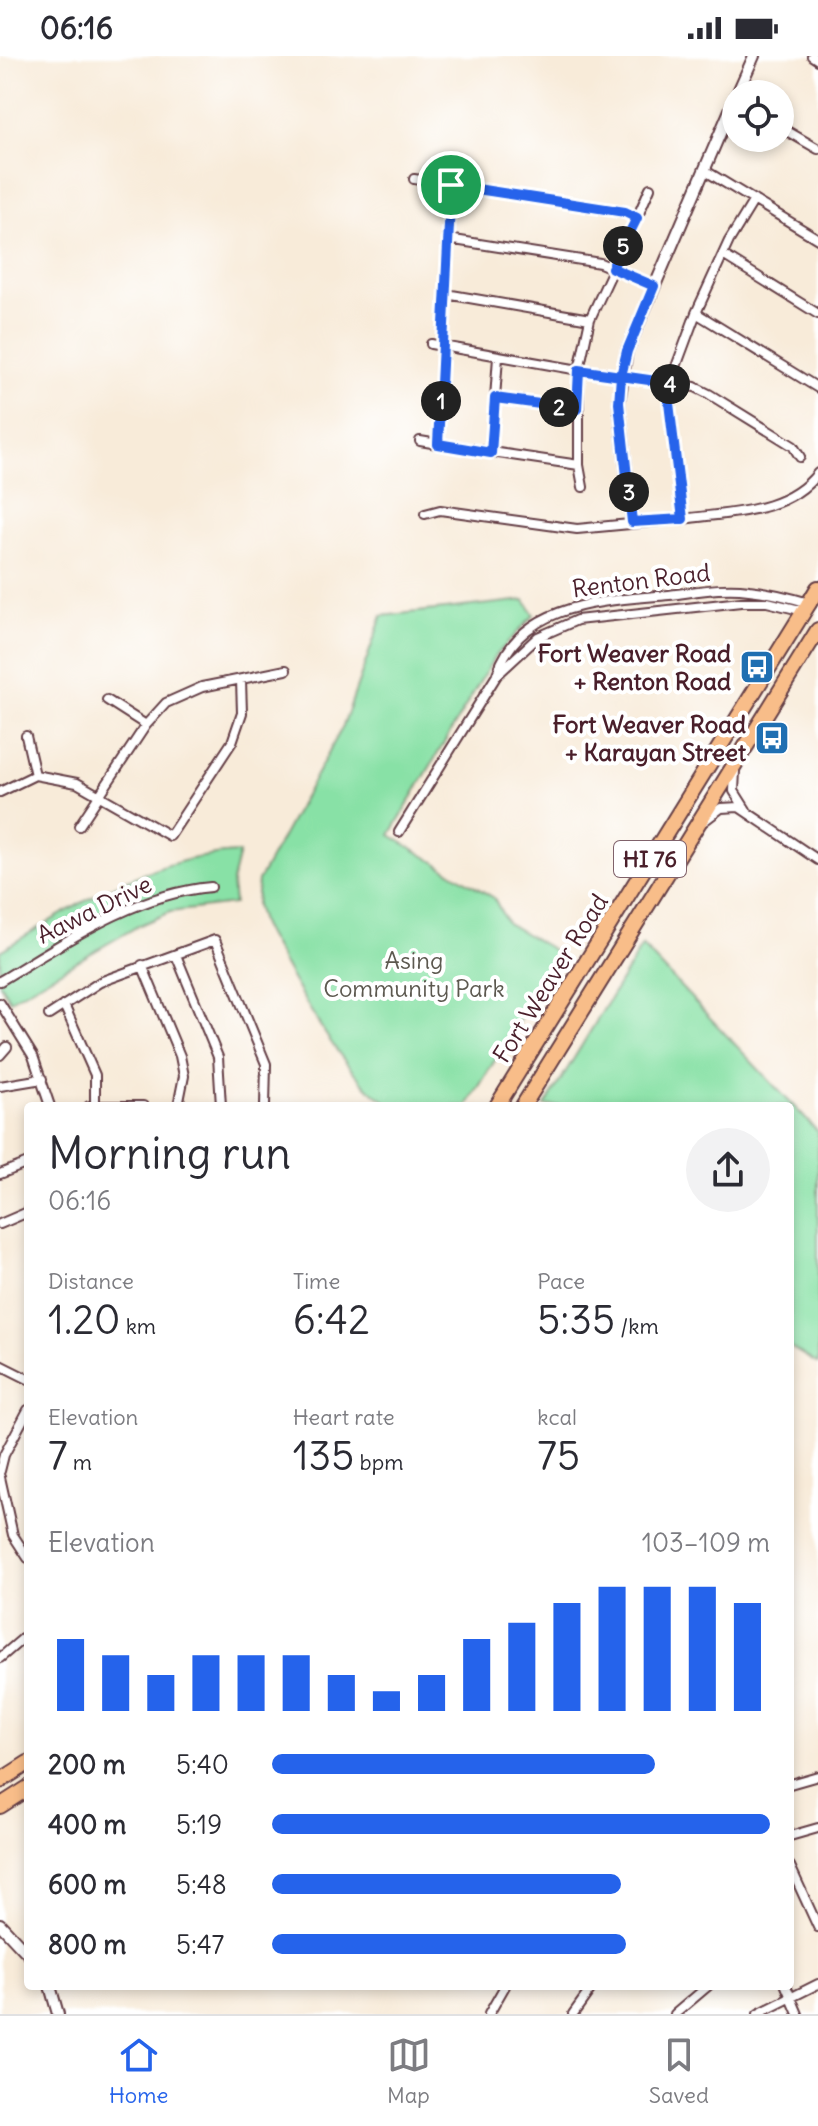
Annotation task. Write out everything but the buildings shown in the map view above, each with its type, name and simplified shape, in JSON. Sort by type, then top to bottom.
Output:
[{"type":"main road","name":"Fort Weaver Road","points":[[500,1102],[812,609],[818,588]]},
{"type":"main road","points":[[795,665],[811,630],[812,609]]},
{"type":"main road","name":"Fort Weaver Road","points":[[525,1102],[818,630]]},
{"type":"main road","points":[[795,665],[818,647]]},
{"type":"main road","points":[[0,1781],[24,1766]]},
{"type":"main road","points":[[0,1806],[24,1791]]},
{"type":"street","points":[[743,80],[754,56]]},
{"type":"street","points":[[812,56],[818,60]]},
{"type":"street","points":[[632,522],[619,403],[621,376],[627,351],[722,127]]},
{"type":"street","points":[[794,135],[818,149]]},
{"type":"street","points":[[704,170],[818,239]]},
{"type":"street","points":[[414,179],[625,212],[637,218]]},
{"type":"street","points":[[438,444],[451,185]]},
{"type":"street","points":[[583,487],[577,409],[579,370],[590,319],[650,188]]},
{"type":"street","points":[[683,519],[669,403],[670,383],[696,313],[723,255],[754,200]]},
{"type":"street","points":[[448,239],[600,263],[654,286]]},
{"type":"street","points":[[723,255],[818,314]]},
{"type":"street","points":[[446,294],[590,319]]},
{"type":"street","points":[[696,313],[818,388]]},
{"type":"street","points":[[431,344],[695,387],[793,446],[800,457]]},
{"type":"street","points":[[491,453],[498,357]]},
{"type":"street","points":[[495,398],[577,409]]},
{"type":"street","points":[[420,441],[579,465]]},
{"type":"street","points":[[425,514],[440,510],[577,529],[683,519],[771,506],[804,489],[818,473]]},
{"type":"street","name":"Renton Road","points":[[399,832],[497,675],[507,653],[522,635],[550,616],[580,605],[735,589],[812,609]]},
{"type":"street","name":"Renton Road","points":[[497,675],[538,637],[577,620],[741,602],[767,602],[812,609]]},
{"type":"street","points":[[79,826],[146,725],[166,703],[202,687],[286,670]]},
{"type":"street","points":[[0,792],[35,775],[77,783],[170,836],[232,742],[242,713],[241,680]]},
{"type":"street","points":[[107,700],[146,725]]},
{"type":"street","points":[[26,736],[35,775]]},
{"type":"street","points":[[737,760],[734,791],[746,810]]},
{"type":"street","points":[[696,828],[721,808],[735,806],[746,810],[818,860]]},
{"type":"street","name":"Aawa Drive","points":[[0,981],[136,906],[185,890],[211,887]]},
{"type":"street","points":[[49,1015],[100,982],[215,940],[266,1064],[265,1102]]},
{"type":"street","points":[[176,955],[218,1057],[221,1102]]},
{"type":"street","points":[[142,965],[180,1056],[184,1076],[179,1102]]},
{"type":"street","points":[[0,1003],[33,1056],[49,1102]]},
{"type":"street","points":[[64,1005],[95,1075],[92,1102]]},
{"type":"street","points":[[0,1055],[7,1047]]},
{"type":"street","points":[[0,1086],[42,1079]]},
{"type":"street","points":[[0,1174],[24,1165]]},
{"type":"street","points":[[0,1224],[24,1214]]},
{"type":"street","points":[[0,1365],[24,1377]]},
{"type":"street","points":[[24,1418],[4,1455],[0,1474],[13,1535],[24,1552]]},
{"type":"street","points":[[0,1658],[24,1637]]},
{"type":"street","points":[[794,1783],[818,1776]]},
{"type":"street","points":[[794,1835],[818,1828]]},
{"type":"street","points":[[794,1875],[818,1927]]},
{"type":"street","points":[[0,1924],[24,1950]]},
{"type":"street","points":[[758,2014],[818,1984]]},
{"type":"street","points":[[51,1990],[58,2014]]},
{"type":"street","points":[[489,2014],[503,1990]]},
{"type":"street","points":[[573,2014],[590,1990]]},
{"type":"street","points":[[675,2014],[703,1990]]},
{"type":"street","points":[[788,1990],[798,2014]]},
{"type":"green space","name":"Asing Community Park","points":[[525,600],[534,615],[495,656],[390,835],[494,898],[507,923],[560,954],[469,1102],[389,1102],[380,1098],[341,1056],[303,999],[262,926],[256,905],[258,881],[343,726],[382,616]]},
{"type":"green space","points":[[239,853],[232,881],[234,904],[170,912],[140,925],[10,1000],[0,984],[0,951],[85,901],[144,873],[174,863]]},
{"type":"green space","points":[[642,946],[790,1102],[547,1102]]},
{"type":"green space","points":[[794,1107],[818,1132],[818,1364],[794,1349]]},
{"type":"place","name":"Fort Weaver Road + Renton Road","points":[[757,667]]},
{"type":"place","name":"Fort Weaver Road + Karayan Street","points":[[772,738]]},
{"type":"route","points":[[451,185],[438,444],[491,453],[495,398],[577,409],[579,370],[621,376],[619,403],[632,522],[683,519],[669,403],[670,383],[621,376],[627,351],[654,286],[612,268],[637,218],[625,212],[451,185]]}]
